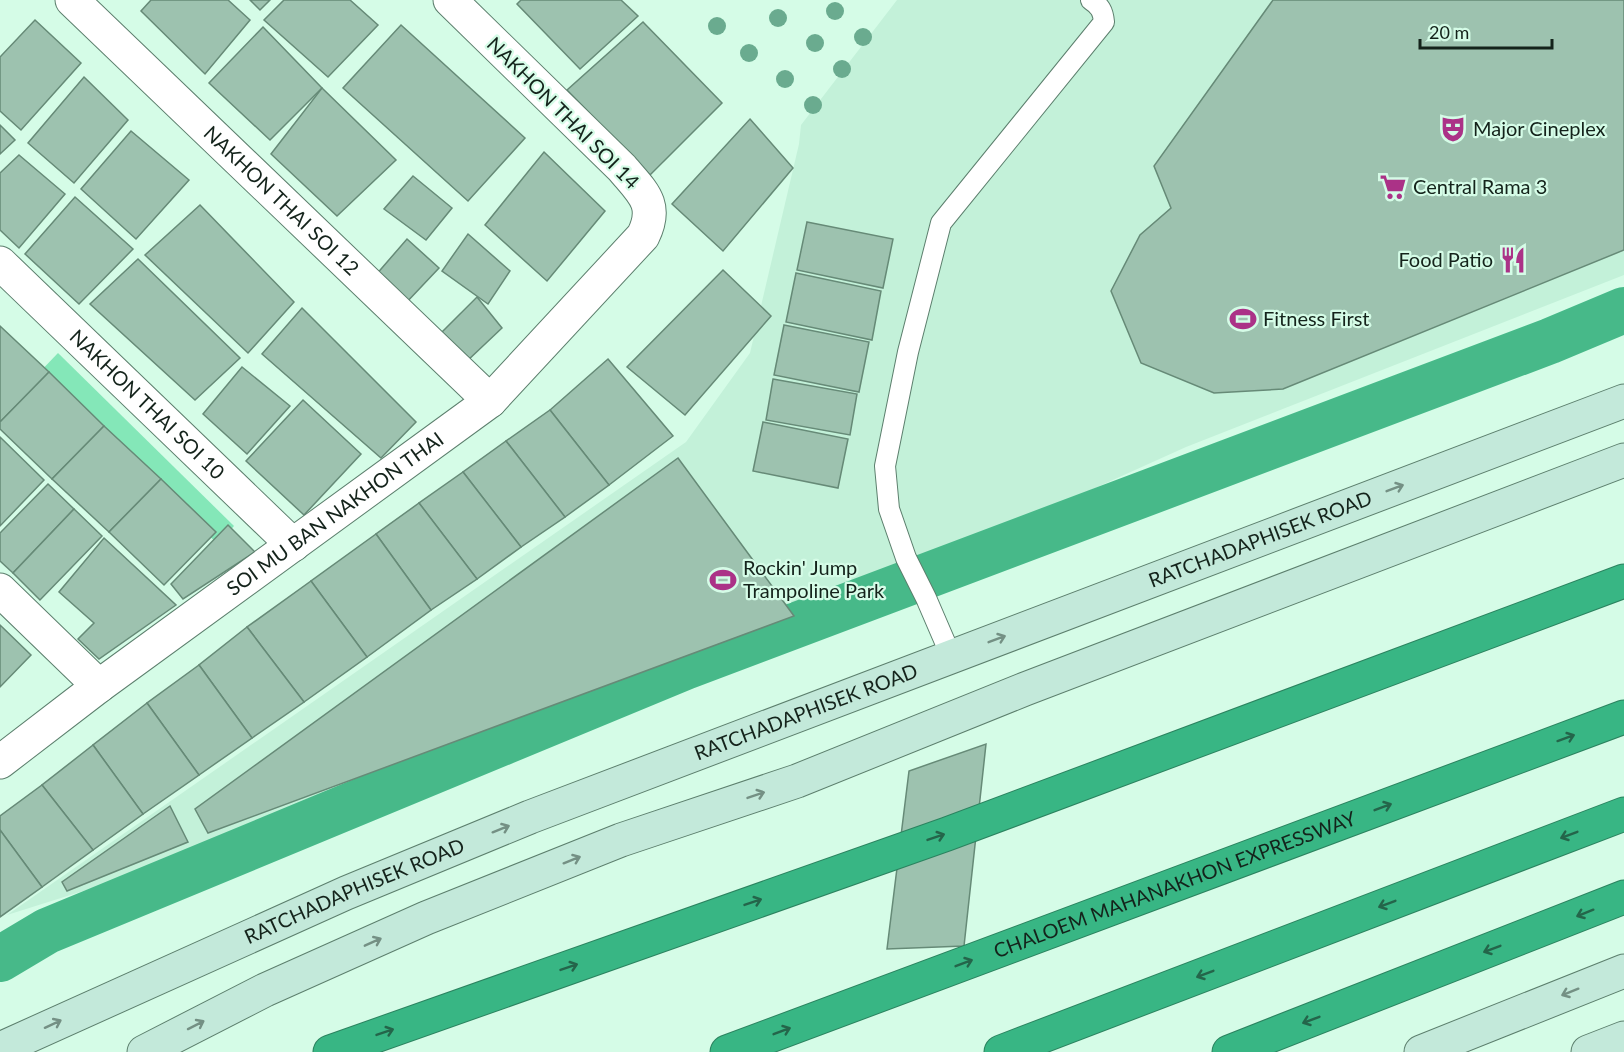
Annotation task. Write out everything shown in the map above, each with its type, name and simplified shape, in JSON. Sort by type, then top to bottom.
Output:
[{"type":"highway","points":[[330,1052],[947,834],[1624,581]]},
{"type":"highway","name":"CHALOEM MAHANAKHON EXPRESSWAY","points":[[727,1052],[1624,717]]},
{"type":"highway","points":[[1001,1052],[1624,814]]},
{"type":"highway","points":[[1229,1052],[1624,897]]},
{"type":"main road","name":"RATCHADAPHISEK ROAD","points":[[0,1049],[346,892],[530,817],[1624,401]]},
{"type":"main road","points":[[144,1052],[265,990],[426,918],[621,840],[797,781],[1025,688],[1624,460]]},
{"type":"main road","points":[[1421,1052],[1624,970]]},
{"type":"main road","points":[[1588,1052],[1624,1038]]},
{"type":"street","name":"NAKHON THAI SOI 12","points":[[72,0],[490,402]]},
{"type":"street","name":"NAKHON THAI SOI 14","points":[[450,0],[622,168],[646,196],[651,220],[643,236]]},
{"type":"street","name":"SOI MU BAN NAKHON THAI","points":[[0,762],[99,686],[490,402],[643,236]]},
{"type":"street","name":"NAKHON THAI SOI 10","points":[[0,263],[293,545]]},
{"type":"street","points":[[0,590],[99,686]]},
{"type":"lane","points":[[951,657],[906,558],[889,509],[885,466],[908,352],[941,223],[1104,22],[1099,5],[1091,0]]},
{"type":"shaded area","points":[[897,0],[1624,0],[1624,275],[1186,447],[805,619],[188,858],[7,915],[686,442],[750,353],[799,144],[801,125]]},
{"type":"green space","points":[[58,353],[234,526],[218,544],[36,376]]},
{"type":"building","points":[[151,0],[228,0],[250,20],[205,74],[141,11]]},
{"type":"building","points":[[250,0],[270,0],[260,10]]},
{"type":"building","points":[[284,0],[350,0],[378,25],[328,77],[264,20]]},
{"type":"building","points":[[521,0],[621,0],[638,16],[580,69],[517,4]]},
{"type":"building","name":"Central Rama 3","points":[[1273,0],[1624,0],[1624,250],[1283,389],[1214,393],[1141,363],[1111,291],[1140,235],[1171,208],[1154,166]]},
{"type":"building","points":[[35,20],[81,63],[21,130],[0,111],[0,57]]},
{"type":"building","points":[[643,22],[722,103],[650,175],[567,90]]},
{"type":"building","points":[[401,25],[525,138],[468,201],[343,88]]},
{"type":"building","points":[[263,27],[322,88],[270,140],[209,83]]},
{"type":"building","points":[[84,77],[128,120],[74,183],[28,143]]},
{"type":"building","points":[[322,88],[396,160],[337,216],[271,154]]},
{"type":"building","points":[[750,119],[793,168],[723,251],[672,204]]},
{"type":"building","points":[[0,125],[15,140],[0,154]]},
{"type":"building","points":[[131,131],[189,180],[136,239],[81,189]]},
{"type":"building","points":[[544,152],[605,211],[547,281],[485,225]]},
{"type":"building","points":[[19,155],[65,194],[19,248],[0,230],[0,173]]},
{"type":"building","points":[[413,176],[452,208],[426,240],[384,209]]},
{"type":"building","points":[[75,197],[133,249],[79,304],[25,254]]},
{"type":"building","points":[[200,205],[294,302],[248,353],[145,255]]},
{"type":"building","points":[[807,222],[893,239],[883,288],[797,270]]},
{"type":"building","points":[[468,234],[510,271],[488,304],[442,271]]},
{"type":"building","points":[[407,239],[439,268],[405,304],[375,276]]},
{"type":"building","points":[[138,259],[240,358],[195,400],[90,304]]},
{"type":"building","points":[[723,270],[771,316],[685,415],[627,367]]},
{"type":"building","points":[[796,273],[881,291],[872,340],[786,322]]},
{"type":"building","points":[[477,297],[502,328],[466,362],[438,336]]},
{"type":"building","points":[[302,308],[416,422],[381,458],[262,354]]},
{"type":"building","points":[[784,325],[869,342],[859,392],[774,375]]},
{"type":"building","points":[[0,326],[49,372],[0,422]]},
{"type":"building","points":[[608,359],[673,436],[609,485],[550,410]]},
{"type":"building","points":[[242,367],[290,406],[247,454],[203,414]]},
{"type":"building","points":[[49,372],[104,426],[52,479],[0,429],[0,422]]},
{"type":"building","points":[[773,379],[857,394],[850,435],[766,420]]},
{"type":"building","points":[[303,400],[361,454],[304,515],[246,461]]},
{"type":"building","points":[[550,410],[609,485],[565,517],[506,441]]},
{"type":"building","points":[[763,422],[848,439],[838,488],[753,471]]},
{"type":"building","points":[[104,426],[161,479],[109,532],[52,479]]},
{"type":"building","points":[[0,437],[44,480],[0,526]]},
{"type":"building","points":[[506,441],[565,517],[521,547],[463,472]]},
{"type":"building","points":[[678,458],[794,616],[208,833],[195,809]]},
{"type":"building","points":[[463,472],[521,547],[477,579],[419,503]]},
{"type":"building","points":[[161,479],[216,532],[164,585],[109,532]]},
{"type":"building","points":[[48,484],[74,509],[13,573],[0,561],[0,533]]},
{"type":"building","points":[[419,503],[477,579],[431,610],[376,534]]},
{"type":"building","points":[[74,509],[102,536],[40,600],[13,573]]},
{"type":"building","points":[[228,525],[255,552],[183,599],[171,584]]},
{"type":"building","points":[[376,534],[431,610],[367,657],[311,581]]},
{"type":"building","points":[[104,538],[176,605],[99,659],[78,639],[94,623],[59,592]]},
{"type":"building","points":[[311,581],[367,657],[304,702],[247,627]]},
{"type":"building","points":[[0,625],[31,655],[0,687]]},
{"type":"building","points":[[247,627],[304,702],[252,738],[199,665]]},
{"type":"building","points":[[199,665],[252,738],[199,775],[147,703]]},
{"type":"building","points":[[147,703],[199,775],[143,814],[93,745]]},
{"type":"building","points":[[986,744],[964,946],[887,949],[909,771]]},
{"type":"building","points":[[93,745],[143,814],[93,850],[42,785]]},
{"type":"building","points":[[42,785],[93,850],[42,887],[0,830],[0,816]]},
{"type":"building","points":[[170,806],[188,842],[67,891],[62,882]]},
{"type":"building","points":[[0,830],[42,887],[0,917]]},
{"type":"waterway","points":[[0,959],[47,931],[685,667],[1550,341],[1624,310]]},
{"type":"place","name":"Major Cineplex","points":[[1453,129]]},
{"type":"place","name":"Central Rama 3","points":[[1393,187]]},
{"type":"place","name":"Food Patio","points":[[1513,260]]},
{"type":"place","name":"Fitness First","points":[[1243,319]]},
{"type":"place","name":"Rockin' Jump Trampoline Park","points":[[723,580]]}]
